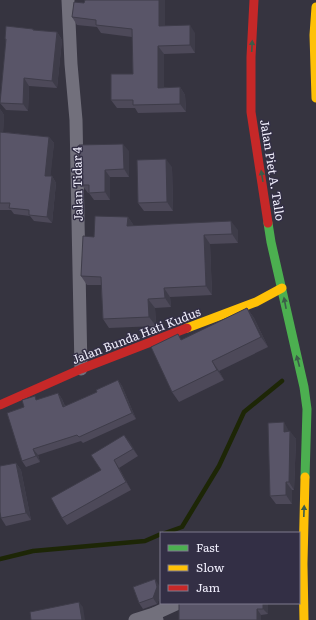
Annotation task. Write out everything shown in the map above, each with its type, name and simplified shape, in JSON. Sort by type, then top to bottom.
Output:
[{"type":"main road","name":"Jalan Piet A. Tallo","points":[[254,0],[251,56],[251,112],[272,242],[292,342],[307,386],[303,564],[304,620]]},
{"type":"main road","points":[[316,7],[314,35],[316,98]]},
{"type":"main road","name":"Jalan Bunda Hati Kudus","points":[[0,405],[81,369],[256,302],[282,288]]},
{"type":"street","name":"Jalan Tidar 4","points":[[68,0],[71,64],[76,120],[81,369]]},
{"type":"street","points":[[135,620],[155,617],[176,604]]},
{"type":"building","points":[[85,0],[159,0],[159,26],[190,25],[190,45],[158,46],[158,88],[180,87],[180,104],[133,105],[133,100],[111,100],[111,74],[133,74],[132,29],[96,25],[96,20],[72,17],[74,2],[84,3]]},
{"type":"building","points":[[6,26],[57,32],[52,81],[24,78],[23,104],[0,103]]},
{"type":"building","points":[[0,132],[49,137],[45,176],[52,176],[47,217],[29,215],[29,210],[9,208],[10,203],[0,203]]},
{"type":"building","points":[[123,144],[124,169],[105,170],[105,192],[89,193],[89,185],[82,185],[79,145]]},
{"type":"building","points":[[166,159],[167,202],[138,203],[137,160]]},
{"type":"building","points":[[95,216],[128,217],[127,226],[231,221],[232,234],[204,235],[206,286],[164,288],[165,298],[148,299],[149,317],[103,319],[101,277],[81,276],[83,236],[94,237]]},
{"type":"building","points":[[247,308],[261,337],[212,361],[217,370],[172,392],[151,347],[178,334],[181,340]]},
{"type":"building","points":[[118,380],[132,413],[79,437],[77,435],[33,449],[36,456],[22,461],[7,413],[24,407],[22,400],[35,396],[36,400],[58,393],[63,407],[97,392],[96,390]]},
{"type":"building","points":[[284,422],[284,432],[290,431],[289,482],[286,482],[286,495],[270,496],[268,423]]},
{"type":"building","points":[[124,435],[133,449],[114,460],[126,482],[62,518],[51,498],[101,470],[91,455]]},
{"type":"building","points":[[16,463],[26,513],[1,518],[0,466]]},
{"type":"building","points":[[155,579],[157,587],[153,598],[139,603],[133,587]]},
{"type":"building","points":[[79,602],[82,620],[31,620],[30,612]]},
{"type":"building","points":[[179,604],[263,604],[263,609],[257,609],[257,620],[179,620]]},
{"type":"waterway","points":[[168,532],[182,527],[219,466],[244,412],[282,381]]},
{"type":"waterway","points":[[0,559],[33,551],[145,541],[160,534]]},
{"type":"traffic: fast","points":[[268,223],[304,387],[307,409],[305,477]]},
{"type":"traffic: slow","points":[[316,7],[314,35],[316,98]]},
{"type":"traffic: slow","points":[[187,328],[256,302],[282,288]]},
{"type":"traffic: slow","points":[[304,620],[303,564],[305,477]]},
{"type":"traffic: jam","points":[[254,0],[251,57],[251,112],[268,223]]},
{"type":"traffic: jam","points":[[0,405],[81,369],[187,328]]}]
